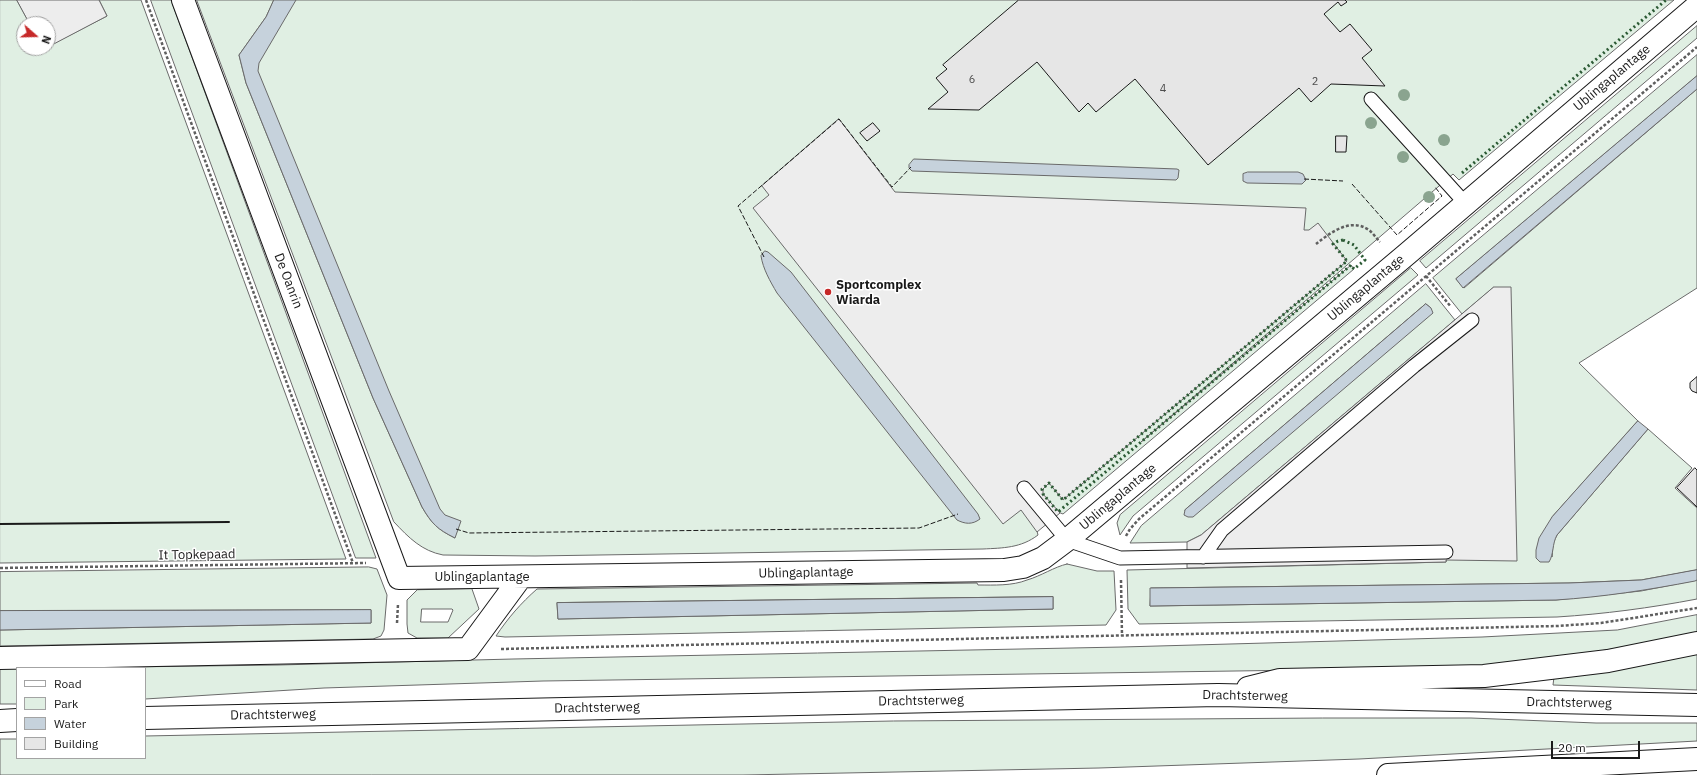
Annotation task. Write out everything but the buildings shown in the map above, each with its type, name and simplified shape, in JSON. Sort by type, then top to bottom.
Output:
[{"type":"street","name":"De Oanrin","points":[[183,0],[397,570]]},
{"type":"street","name":"Ublingaplantage","points":[[397,570],[521,577],[1004,570],[1023,567],[1043,558],[1067,540],[1697,6]]},
{"type":"street","points":[[0,658],[468,649],[521,577]]},
{"type":"street","points":[[1218,695],[1280,680],[1484,676],[1608,661],[1697,643]]},
{"type":"street","name":"Drachtsterweg","points":[[146,718],[1218,695],[1697,705]]},
{"type":"street","points":[[0,721],[16,720]]},
{"type":"street","points":[[1388,775],[1697,759]]},
{"type":"lane","points":[[1371,99],[1465,203]]},
{"type":"lane","points":[[1203,557],[1222,530],[1379,396],[1469,322]]},
{"type":"lane","points":[[1024,488],[1067,540],[1120,558],[1446,552]]},
{"type":"path","points":[[146,0],[353,563]]},
{"type":"path","points":[[1122,636],[1120,558],[1124,540],[1130,529],[1139,519],[1697,46]]},
{"type":"path","points":[[1316,244],[1337,228],[1355,225],[1368,230],[1383,245],[1406,254],[1469,322]]},
{"type":"path","name":"It Topkepaad","points":[[0,568],[353,563],[397,570]]},
{"type":"path","points":[[396,651],[397,570]]},
{"type":"path","points":[[468,649],[1557,626],[1600,624],[1644,618],[1697,608]]},
{"type":"green space","points":[[0,0],[17,0],[26,16],[16,16],[16,56],[56,56],[56,42],[107,16],[99,0],[141,0],[346,559],[0,563]]},
{"type":"green space","points":[[151,0],[171,0],[376,558],[356,558]]},
{"type":"green space","name":"Sportcomplex Wiarda","points":[[197,0],[274,0],[266,17],[239,55],[246,83],[373,398],[422,507],[436,526],[455,538],[432,519],[249,65],[284,0],[1674,0],[1459,180],[1453,174],[1141,442],[1351,265],[1354,269],[1063,514],[1058,512],[1037,531],[1038,535],[1025,543],[983,549],[535,556],[443,555],[435,553],[416,543],[394,522]]},
{"type":"green space","points":[[1697,26],[1697,38],[1426,268],[1420,261]]},
{"type":"green space","points":[[1697,55],[1697,76],[1456,279],[1464,288],[1697,89],[1697,288],[1579,363],[1638,421],[1552,517],[1552,557],[1553,543],[1557,535],[1648,429],[1692,468],[1675,488],[1697,508],[1697,570],[1641,580],[1569,583],[1151,588],[1150,606],[1556,600],[1641,591],[1697,580],[1697,599],[1627,610],[1557,617],[1139,624],[1128,609],[1127,570],[1446,562],[1494,287],[1462,314],[1433,278]]},
{"type":"green space","points":[[1411,268],[1418,275],[1133,516],[1120,535],[1117,523],[1120,515]]},
{"type":"green space","points":[[1426,284],[1455,320],[1201,535],[1187,542],[1130,543],[1141,526]],"holes":[[[1426,304],[1431,308],[1185,510]]]},
{"type":"green space","points":[[1067,564],[1097,571],[1114,571],[1116,610],[1106,625],[496,636],[515,611],[537,589],[977,583],[978,585],[1003,585],[1021,582]],"holes":[[[1053,597],[1053,609],[558,619],[557,603]]]},
{"type":"green space","points":[[369,567],[377,569],[387,595],[384,630],[381,636],[373,639],[0,646],[0,630],[371,623],[371,610],[0,611],[0,572]]},
{"type":"green space","points":[[472,589],[479,609],[448,638],[417,638],[408,633],[407,600],[417,590]],"holes":[[[422,609],[453,610],[448,622],[421,622]]]},
{"type":"green space","points":[[1697,615],[1697,634],[1553,658],[1504,664],[1455,667],[543,681],[324,688],[146,699],[146,667],[125,667],[1122,647],[1482,637],[1617,630]]},
{"type":"green space","points":[[1697,652],[1697,690],[1553,685],[1554,677]]},
{"type":"green space","points":[[16,668],[16,704],[0,704],[0,669]]},
{"type":"green space","points":[[1471,718],[1596,723],[1697,723],[1697,741],[1359,759],[1099,768],[743,775],[0,775],[0,739],[16,739],[16,759],[146,759],[146,736],[893,721]]},
{"type":"shaded area","points":[[17,0],[99,0],[107,16],[56,43],[56,16],[26,16]]},
{"type":"shaded area","points":[[839,119],[895,192],[1306,208],[1304,230],[1309,230],[1318,223],[1347,261],[1063,500],[1049,483],[1043,489],[1043,494],[1060,513],[1037,532],[1021,510],[1003,524],[753,208],[769,195],[762,186]]},
{"type":"shaded area","points":[[1494,287],[1511,287],[1517,561],[1446,560],[1446,562],[1187,568],[1187,542],[1201,535]]},
{"type":"water","points":[[274,0],[296,0],[259,63],[258,71],[389,391],[440,509],[445,515],[461,521],[455,538],[436,526],[422,507],[373,398],[246,83],[239,55],[266,17]]},
{"type":"water","points":[[1697,76],[1697,89],[1463,288],[1456,279]]},
{"type":"water","points":[[914,159],[1179,170],[1178,178],[1176,180],[912,171],[909,168],[909,165]]},
{"type":"water","points":[[1248,172],[1298,172],[1303,174],[1306,180],[1302,184],[1247,183],[1243,181],[1243,174]]},
{"type":"water","points":[[765,251],[791,272],[978,514],[980,519],[968,523],[957,520],[777,293],[763,266],[761,256]]},
{"type":"water","points":[[1426,304],[1431,308],[1433,313],[1193,517],[1184,515],[1185,510]]},
{"type":"water","points":[[1638,421],[1648,429],[1557,535],[1549,562],[1540,562],[1536,558],[1539,538],[1552,517]]},
{"type":"water","points":[[1697,570],[1697,580],[1695,581],[1626,593],[1556,600],[1150,606],[1150,588],[1569,583],[1641,580]]},
{"type":"water","points":[[1053,597],[1053,609],[558,619],[557,603]]},
{"type":"water","points":[[371,610],[371,623],[0,630],[0,611]]},
{"type":"hedge","points":[[1462,173],[1666,0]]},
{"type":"hedge","points":[[1343,240],[1354,245],[1365,260],[1354,269],[1351,265],[1058,512],[1043,494],[1042,489],[1049,483],[1063,500],[1347,261],[1333,244],[1343,240]]},
{"type":"fence","points":[[764,257],[738,206],[839,119],[892,187],[911,167]]},
{"type":"fence","points":[[1304,179],[1343,181]]},
{"type":"fence","points":[[1352,184],[1397,235],[1442,196],[1435,187]]},
{"type":"fence","points":[[456,529],[469,533],[919,528],[958,514]]},
{"type":"wall","points":[[0,524],[229,522]]},
{"type":"place","name":"Sportcomplex Wiarda","points":[[828,292]]}]
